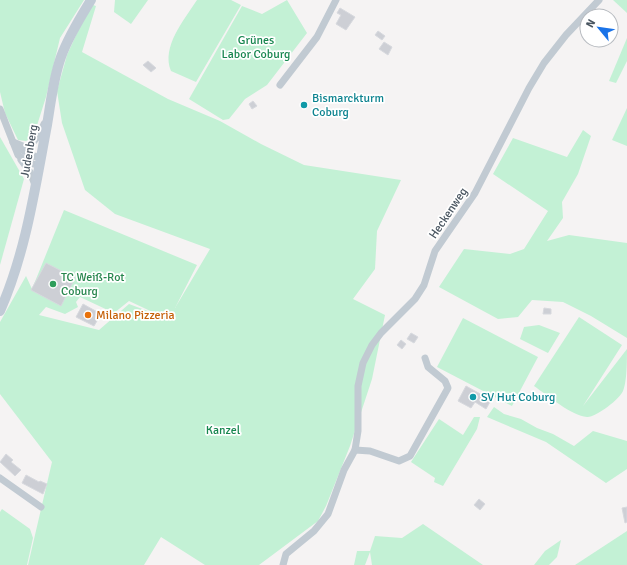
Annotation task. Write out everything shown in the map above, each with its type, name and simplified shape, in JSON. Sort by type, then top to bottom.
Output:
[{"type":"street","name":"Judenberg","points":[[1,308],[18,263],[36,187],[56,74],[61,56],[74,28],[91,0]]},
{"type":"street","points":[[280,85],[317,37],[336,0]]},
{"type":"street","name":"Heckenweg","points":[[283,565],[286,554],[320,526],[328,514],[344,470],[355,450],[358,431],[358,386],[363,364],[372,345],[381,332],[405,310],[424,285],[435,251],[474,193],[529,88],[544,63],[566,35],[599,0]]},
{"type":"street","points":[[0,109],[18,155],[30,172],[36,187]]},
{"type":"street","points":[[13,142],[25,147],[33,144],[39,135],[50,109]]},
{"type":"street","points":[[13,142],[23,151],[40,162]]},
{"type":"street","points":[[18,155],[27,162],[40,162]]},
{"type":"street","points":[[355,450],[370,451],[399,461],[410,456],[448,388],[445,381],[428,367],[425,358]]},
{"type":"street","points":[[0,478],[41,507]]},
{"type":"green space","points":[[0,0],[84,0],[60,38],[46,97],[33,138],[26,141],[18,140],[5,113],[0,92]]},
{"type":"green space","points":[[115,0],[148,0],[131,24],[114,12]]},
{"type":"green space","points":[[197,0],[231,0],[241,5],[196,82],[171,71],[169,53],[175,34]]},
{"type":"green space","name":"Grünes Labor Coburg","points":[[287,0],[307,33],[267,85],[245,99],[229,119],[223,120],[189,99],[242,6],[262,14]]},
{"type":"green space","points":[[613,0],[627,0],[627,13]]},
{"type":"green space","name":"Kanzel","points":[[93,5],[96,6],[82,52],[168,99],[220,121],[261,144],[304,165],[401,180],[377,231],[375,269],[353,299],[385,315],[372,379],[350,446],[326,506],[318,521],[259,565],[205,565],[161,537],[144,565],[28,565],[52,462],[0,394],[0,322],[26,276],[32,289],[64,210],[197,265],[175,308],[210,249],[115,214],[85,190],[62,123],[57,91],[67,55],[82,22]],"holes":[[[80,297],[114,313],[129,301],[161,316],[129,304],[99,330],[39,315],[46,307],[65,314],[78,307],[76,302]]]},
{"type":"green space","points":[[627,38],[627,61],[616,83],[609,81]]},
{"type":"green space","points":[[627,108],[627,146],[612,140]]},
{"type":"green space","points":[[583,130],[591,136],[578,174],[562,202],[563,218],[547,241],[569,235],[627,243],[627,338],[591,316],[563,302],[532,300],[518,317],[498,319],[439,287],[464,249],[510,254],[524,249],[548,211],[493,174],[513,138],[567,157]]},
{"type":"green space","points":[[0,137],[24,179],[0,265]]},
{"type":"green space","points":[[579,317],[622,345],[583,406],[627,349],[626,377],[623,391],[617,399],[607,407],[596,414],[587,417],[581,416],[567,409],[534,386]]},
{"type":"green space","points":[[463,318],[538,357],[512,406],[437,367]]},
{"type":"green space","points":[[539,325],[560,333],[548,353],[520,339],[524,327]]},
{"type":"green space","points":[[494,407],[504,414],[521,419],[574,446],[593,431],[627,441],[627,469],[606,483],[546,442],[487,417]]},
{"type":"green space","points":[[474,417],[480,417],[477,429],[443,486],[434,482],[435,478],[411,462],[439,419],[463,435]]},
{"type":"green space","points":[[2,509],[30,529],[33,538],[27,565],[0,565],[0,512]]},
{"type":"green space","points":[[423,524],[483,565],[372,565],[370,552],[365,565],[354,565],[357,551],[370,551],[375,536],[402,538]]},
{"type":"green space","points":[[627,531],[627,565],[575,565]]},
{"type":"green space","points":[[561,540],[557,557],[549,565],[534,565],[545,551]]},
{"type":"building","points":[[340,8],[355,17],[346,30],[336,24],[341,15],[337,13]]},
{"type":"building","points":[[378,31],[385,36],[382,40],[375,35]]},
{"type":"building","points":[[384,42],[392,47],[388,55],[379,49]]},
{"type":"building","points":[[148,61],[156,68],[151,72],[143,65]]},
{"type":"building","points":[[253,101],[257,106],[252,109],[249,104]]},
{"type":"building","name":"TC Weiß-Rot Coburg","points":[[46,263],[75,278],[61,306],[31,290]]},
{"type":"building","name":"Milano Pizzeria","points":[[83,304],[101,314],[94,326],[76,317]]},
{"type":"building","points":[[544,308],[551,309],[551,314],[543,314]]},
{"type":"building","points":[[411,333],[418,337],[414,343],[407,339]]},
{"type":"building","points":[[401,340],[406,344],[402,349],[397,345]]},
{"type":"building","name":"SV Hut Coburg","points":[[466,386],[491,400],[486,409],[475,402],[471,408],[458,401]]},
{"type":"building","points":[[6,454],[13,460],[11,462],[21,470],[15,476],[0,462]]},
{"type":"building","points":[[26,475],[39,482],[40,481],[47,484],[43,494],[22,483]]},
{"type":"building","points":[[479,499],[485,504],[480,510],[474,505]]},
{"type":"building","points":[[627,507],[627,522],[625,523],[622,508]]},
{"type":"place","name":"Bismarckturm Coburg","points":[[304,105]]},
{"type":"place","name":"TC Weiß-Rot Coburg","points":[[53,284]]},
{"type":"place","name":"Milano Pizzeria","points":[[88,315]]},
{"type":"place","name":"SV Hut Coburg","points":[[473,397]]}]
